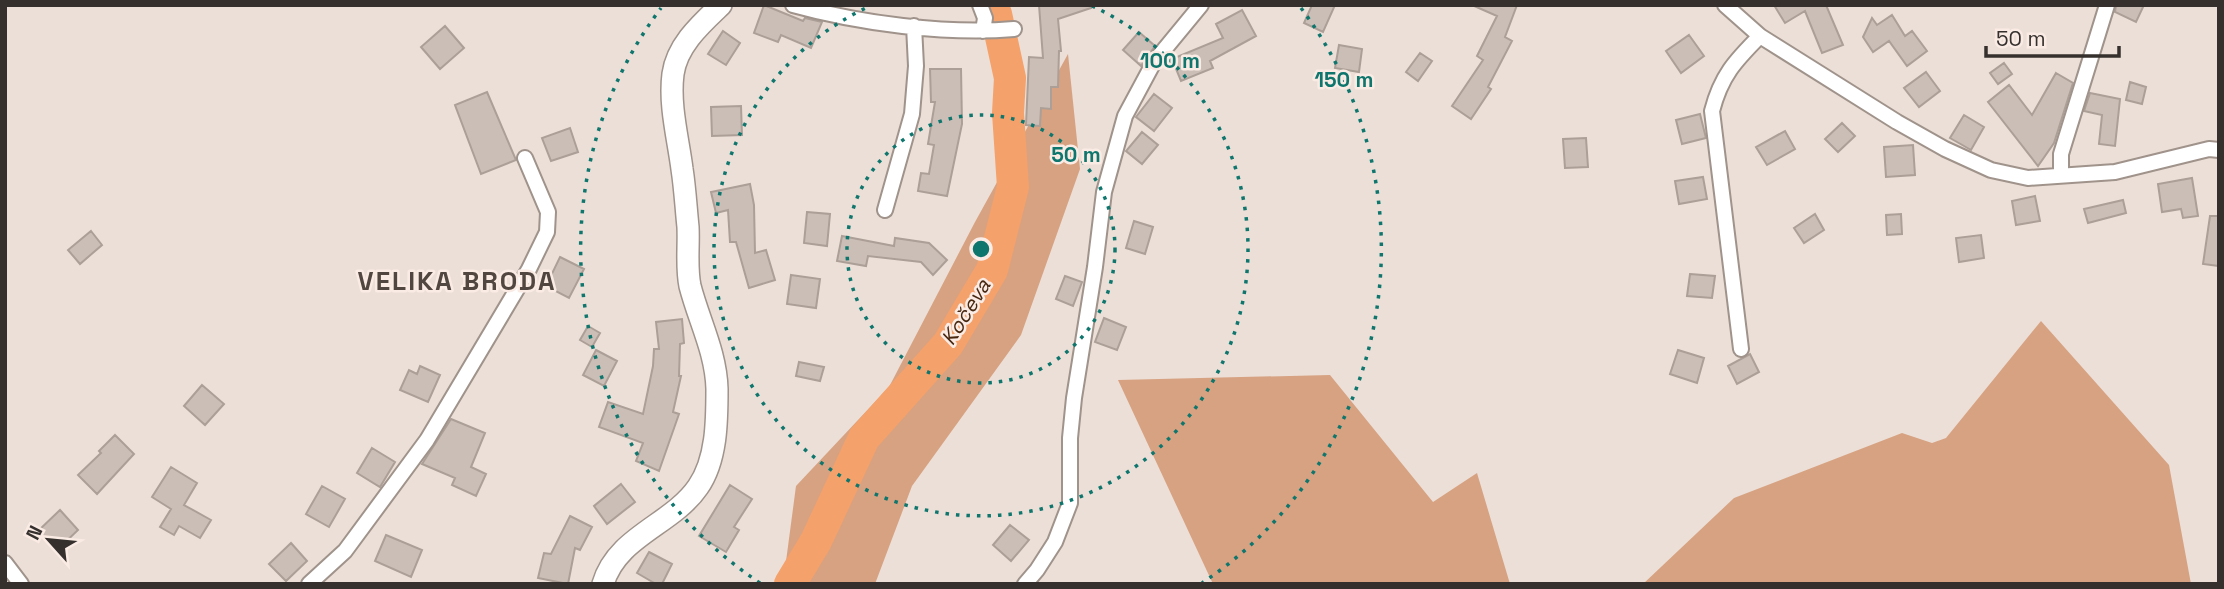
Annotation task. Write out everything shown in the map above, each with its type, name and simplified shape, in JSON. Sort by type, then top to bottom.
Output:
[{"type":"main road","points":[[603,584],[620,552],[689,498],[700,485],[711,459],[716,425],[717,385],[711,349],[690,284],[684,181],[674,121],[673,73],[684,45],[721,5]]},
{"type":"street","points":[[793,5],[821,13],[914,26],[986,31],[1013,29]]},
{"type":"street","points":[[980,5],[986,31]]},
{"type":"street","points":[[1025,584],[1055,542],[1070,503],[1070,438],[1074,398],[1104,192],[1125,116],[1154,62],[1201,5]]},
{"type":"street","points":[[1725,5],[1760,36],[1897,122],[1945,149],[1991,170],[2028,178],[2115,172],[2209,149],[2219,150]]},
{"type":"street","points":[[2061,175],[2061,154],[2107,5]]},
{"type":"street","points":[[885,210],[912,114],[916,66],[914,26]]},
{"type":"street","points":[[1741,349],[1712,111],[1718,87],[1760,36]]},
{"type":"street","points":[[309,584],[345,551],[427,440],[547,232],[548,212],[525,158]]},
{"type":"street","points":[[5,563],[21,584]]},
{"type":"shaded area","points":[[1068,54],[1080,169],[1021,335],[912,486],[875,584],[783,584],[796,486],[889,387],[975,222]]},
{"type":"shaded area","points":[[2041,321],[2169,465],[2191,584],[1643,584],[1734,498],[1902,433],[1932,443],[1946,438]]},
{"type":"shaded area","points":[[1330,375],[1433,502],[1477,473],[1510,584],[1213,584],[1118,380]]},
{"type":"building","points":[[764,5],[803,21],[805,18],[822,22],[811,48],[781,35],[778,42],[754,33]]},
{"type":"building","points":[[1039,5],[1091,5],[1091,8],[1058,19],[1061,51],[1058,87],[1051,87],[1051,109],[1041,108],[1040,126],[1026,125],[1029,57],[1043,58]]},
{"type":"building","points":[[1312,5],[1335,5],[1323,32],[1304,23]]},
{"type":"building","points":[[1472,5],[1517,5],[1505,37],[1512,41],[1488,87],[1491,89],[1471,119],[1452,106],[1483,60],[1477,56],[1497,16]]},
{"type":"building","points":[[1774,5],[1826,5],[1843,45],[1822,53],[1805,11],[1785,23]]},
{"type":"building","points":[[2116,5],[2144,5],[2136,22],[2115,12]]},
{"type":"building","points":[[1242,10],[1256,36],[1210,61],[1213,68],[1181,81],[1172,59],[1223,38],[1216,24]]},
{"type":"building","points":[[1892,15],[1905,36],[1912,31],[1927,51],[1907,66],[1889,41],[1873,52],[1863,37],[1872,18],[1877,25]]},
{"type":"building","points":[[445,26],[464,48],[440,69],[421,47]]},
{"type":"building","points":[[723,31],[740,43],[726,65],[708,54]]},
{"type":"building","points":[[1139,32],[1155,46],[1141,66],[1123,50]]},
{"type":"building","points":[[1689,35],[1704,56],[1681,73],[1666,51]]},
{"type":"building","points":[[1339,45],[1362,49],[1359,72],[1335,68]]},
{"type":"building","points":[[1420,53],[1432,61],[1418,81],[1406,72]]},
{"type":"building","points":[[2004,63],[2012,74],[1998,84],[1990,73]]},
{"type":"building","points":[[930,69],[961,69],[962,124],[947,196],[918,191],[921,173],[929,174],[934,145],[928,144],[935,102],[931,102]]},
{"type":"building","points":[[1926,72],[1940,91],[1919,107],[1904,88]]},
{"type":"building","points":[[2056,73],[2073,83],[2054,143],[2038,166],[1988,102],[2009,85],[2032,115]]},
{"type":"building","points":[[2130,82],[2146,87],[2142,104],[2126,100]]},
{"type":"building","points":[[487,92],[516,160],[481,174],[455,105]]},
{"type":"building","points":[[2090,93],[2120,99],[2115,146],[2099,144],[2102,115],[2084,111]]},
{"type":"building","points":[[1154,94],[1172,108],[1154,131],[1136,117]]},
{"type":"building","points":[[741,106],[742,135],[712,136],[711,107]]},
{"type":"building","points":[[1700,114],[1706,138],[1682,144],[1676,120]]},
{"type":"building","points":[[1964,115],[1984,127],[1971,150],[1950,138]]},
{"type":"building","points":[[1842,123],[1855,136],[1838,152],[1825,139]]},
{"type":"building","points":[[570,128],[578,152],[551,161],[542,138]]},
{"type":"building","points":[[1785,131],[1795,149],[1767,165],[1756,147]]},
{"type":"building","points":[[1142,132],[1158,145],[1142,164],[1126,151]]},
{"type":"building","points":[[1586,138],[1588,167],[1565,168],[1563,139]]},
{"type":"building","points":[[1913,145],[1915,175],[1886,177],[1884,147]]},
{"type":"building","points":[[1703,177],[1707,199],[1679,204],[1675,181]]},
{"type":"building","points":[[2192,178],[2198,216],[2183,218],[2181,209],[2162,212],[2158,184]]},
{"type":"building","points":[[750,184],[754,205],[755,253],[766,250],[775,280],[749,288],[736,242],[730,242],[728,210],[716,213],[711,192]]},
{"type":"building","points":[[2035,196],[2040,221],[2016,225],[2012,201]]},
{"type":"building","points":[[2123,200],[2126,213],[2088,223],[2084,209]]},
{"type":"building","points":[[807,212],[830,214],[827,246],[804,243]]},
{"type":"building","points":[[1815,214],[1824,230],[1804,243],[1794,228]]},
{"type":"building","points":[[1901,214],[1902,234],[1887,235],[1886,215]]},
{"type":"building","points":[[2210,216],[2219,216],[2219,266],[2203,264]]},
{"type":"building","points":[[1134,221],[1153,227],[1145,254],[1126,248]]},
{"type":"building","points":[[91,231],[102,245],[80,264],[68,250]]},
{"type":"building","points":[[1981,235],[1984,258],[1959,262],[1956,238]]},
{"type":"building","points":[[842,236],[894,246],[895,238],[929,243],[947,260],[933,275],[921,262],[868,256],[866,266],[837,261]]},
{"type":"building","points":[[560,257],[584,269],[569,298],[546,286]]},
{"type":"building","points":[[1690,274],[1715,276],[1712,298],[1687,296]]},
{"type":"building","points":[[791,275],[820,279],[816,308],[787,304]]},
{"type":"building","points":[[1065,276],[1082,282],[1073,306],[1056,299]]},
{"type":"building","points":[[1104,318],[1126,327],[1117,350],[1095,342]]},
{"type":"building","points":[[682,319],[684,343],[680,344],[681,376],[673,412],[679,414],[659,471],[636,461],[643,443],[599,427],[608,402],[643,414],[654,349],[659,349],[656,322]]},
{"type":"building","points":[[588,326],[600,333],[592,347],[580,340]]},
{"type":"building","points":[[596,350],[617,361],[604,386],[583,375]]},
{"type":"building","points":[[1678,350],[1704,358],[1697,383],[1670,374]]},
{"type":"building","points":[[1750,354],[1759,372],[1737,384],[1728,366]]},
{"type":"building","points":[[799,362],[824,367],[820,381],[796,376]]},
{"type":"building","points":[[420,366],[440,375],[428,402],[400,390],[409,370],[417,374]]},
{"type":"building","points":[[202,385],[224,404],[205,425],[184,406]]},
{"type":"building","points":[[451,419],[485,433],[471,467],[486,474],[476,496],[452,485],[455,478],[422,464]]},
{"type":"building","points":[[115,435],[134,454],[97,494],[78,475]]},
{"type":"building","points":[[372,448],[395,462],[380,487],[357,473]]},
{"type":"building","points":[[171,467],[197,483],[184,505],[211,520],[200,538],[179,526],[174,535],[160,527],[171,509],[152,497]]},
{"type":"building","points":[[621,484],[635,502],[607,524],[594,506]]},
{"type":"building","points":[[730,485],[752,499],[734,527],[739,530],[726,552],[699,536]]},
{"type":"building","points":[[322,486],[345,499],[329,527],[306,514]]},
{"type":"building","points":[[60,510],[78,530],[57,550],[38,531]]},
{"type":"building","points":[[570,516],[592,527],[580,550],[575,548],[568,584],[538,578],[544,553],[551,554]]},
{"type":"building","points":[[1010,525],[1029,540],[1011,561],[993,545]]},
{"type":"building","points":[[386,535],[422,550],[411,577],[375,561]]},
{"type":"building","points":[[291,543],[307,561],[286,581],[269,564]]},
{"type":"building","points":[[649,552],[672,564],[662,584],[656,584],[637,573]]},
{"type":"waterway","name":"Kočeva","points":[[790,584],[816,541],[864,438],[948,344],[992,270],[1013,187],[1008,113],[1010,78],[996,14],[991,5]]},
{"type":"district","name":"VELIKA BRODA","points":[[457,281]]}]
